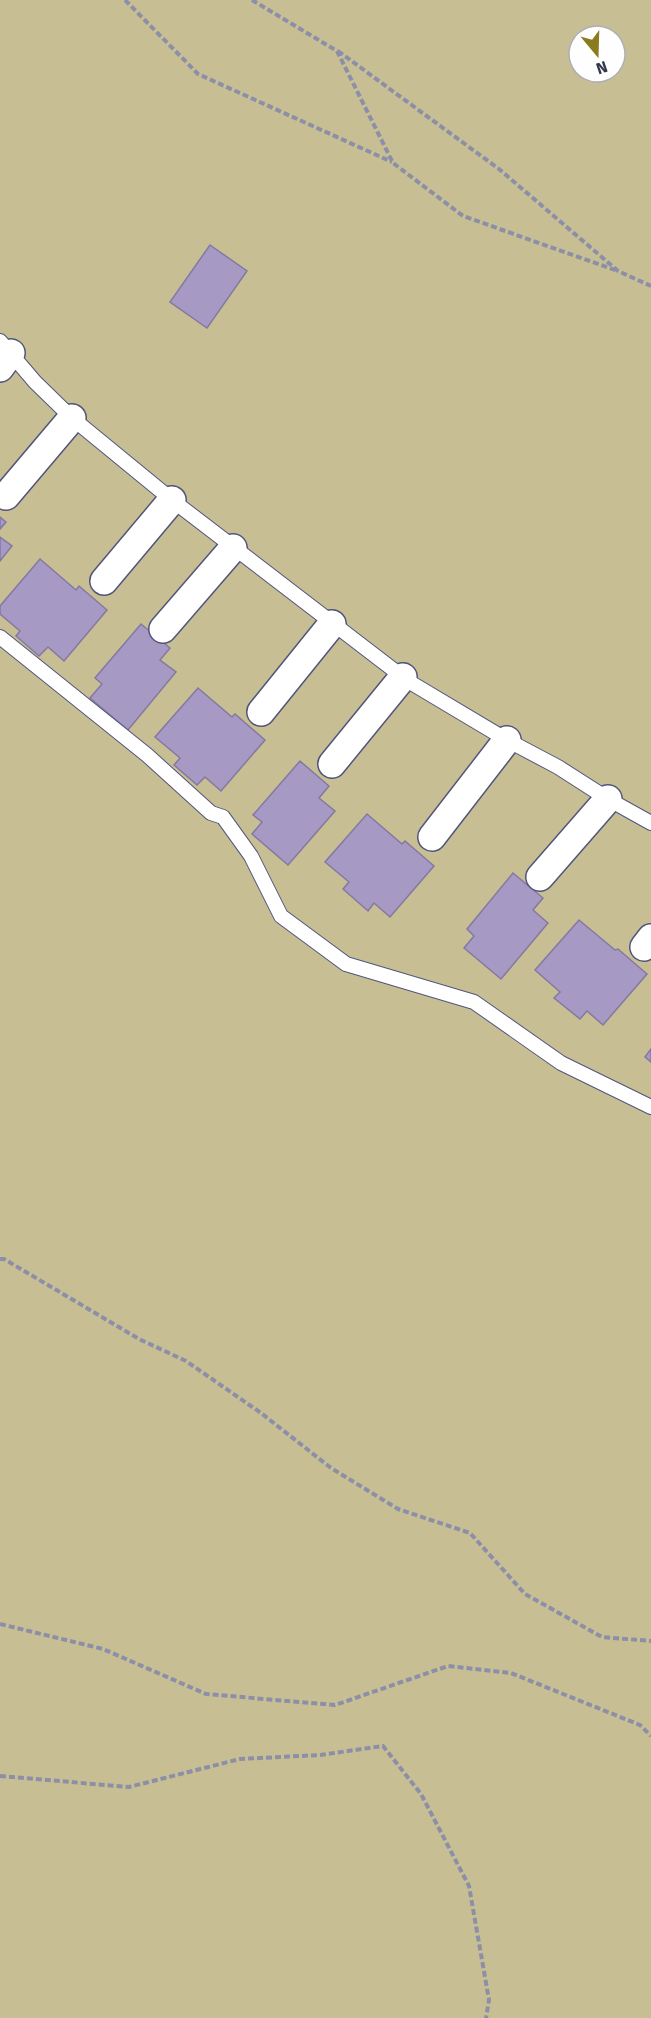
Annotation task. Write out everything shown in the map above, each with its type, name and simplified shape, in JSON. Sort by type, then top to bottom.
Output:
[{"type":"street","points":[[6,496],[72,418]]},
{"type":"street","points":[[104,581],[172,500]]},
{"type":"street","points":[[164,629],[233,548]]},
{"type":"street","points":[[261,712],[332,624]]},
{"type":"street","points":[[332,764],[403,677]]},
{"type":"street","points":[[432,837],[507,740]]},
{"type":"street","points":[[540,878],[608,799]]},
{"type":"lane","points":[[4,354],[72,418],[172,500],[403,677],[651,823]]},
{"type":"lane","points":[[0,637],[138,748],[210,813],[222,817],[250,856],[281,916],[346,964],[474,1002],[561,1063],[651,1107]]},
{"type":"path","points":[[125,0],[198,74],[290,114],[393,163],[463,216],[618,271],[651,286]]},
{"type":"path","points":[[252,0],[338,51],[499,170],[618,271]]},
{"type":"path","points":[[338,51],[393,163]]},
{"type":"path","points":[[0,1259],[4,1259],[139,1339],[186,1360],[261,1413],[331,1468],[398,1509],[470,1533],[525,1594],[603,1636],[651,1641]]},
{"type":"path","points":[[0,1624],[103,1649],[206,1694],[335,1705],[448,1666],[511,1673],[640,1725],[651,1736]]},
{"type":"path","points":[[0,1776],[129,1787],[240,1759],[320,1755],[382,1746],[421,1794],[469,1886],[489,2000],[486,2018]]},
{"type":"shaded area","points":[[0,0],[651,0],[651,2018],[0,2018]]},
{"type":"building","points":[[210,245],[247,271],[207,328],[170,302]]},
{"type":"building","points":[[0,517],[6,522],[0,529]]},
{"type":"building","points":[[0,537],[12,546],[0,561]]},
{"type":"building","points":[[40,559],[76,590],[79,586],[107,610],[64,661],[48,647],[39,656],[16,636],[20,631],[0,614],[0,606]]},
{"type":"building","points":[[141,624],[170,648],[160,660],[176,672],[128,730],[90,698],[102,684],[95,678]]},
{"type":"building","points":[[198,688],[232,717],[235,714],[265,740],[221,791],[205,777],[197,785],[174,765],[180,758],[155,737]]},
{"type":"building","points":[[300,761],[329,786],[319,798],[335,811],[288,865],[252,834],[262,822],[253,815]]},
{"type":"building","points":[[367,814],[402,844],[405,841],[434,866],[390,917],[374,903],[368,911],[343,889],[349,882],[325,862]]},
{"type":"building","points":[[513,873],[543,898],[533,910],[548,923],[501,979],[464,948],[474,936],[467,929]]},
{"type":"building","points":[[579,920],[647,974],[603,1025],[587,1011],[580,1019],[554,998],[560,992],[535,970]]},
{"type":"building","points":[[651,1049],[651,1062],[645,1057]]}]
